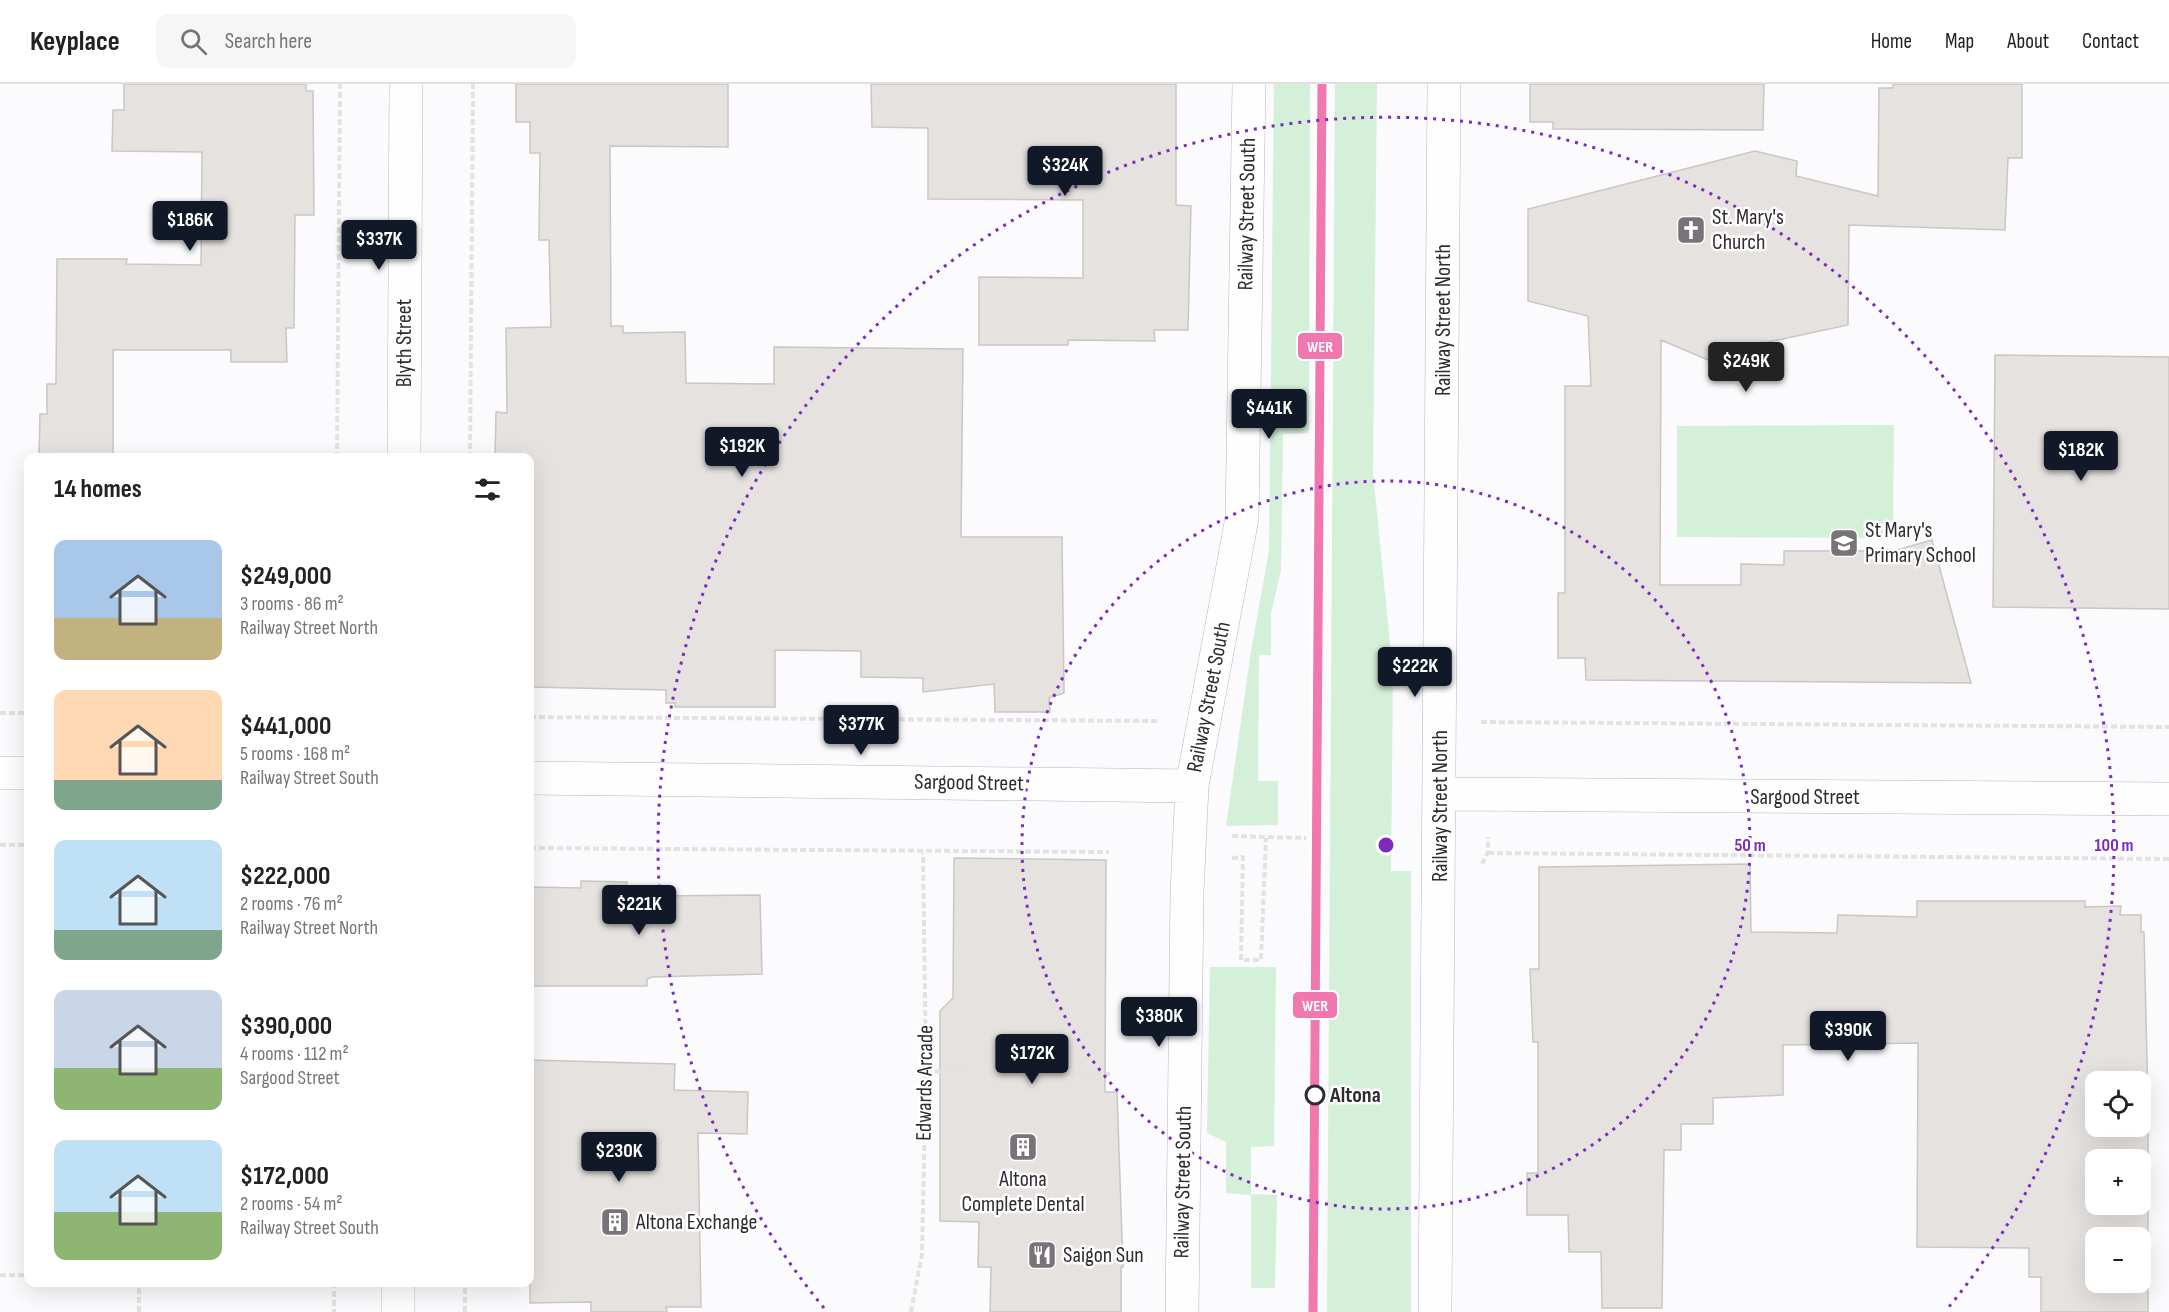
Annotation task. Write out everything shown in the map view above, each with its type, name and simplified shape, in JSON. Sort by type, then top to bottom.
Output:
[{"type":"street","name":"Blyth Street","points":[[404,453],[406,84]]},
{"type":"street","name":"Railway Street South","points":[[1182,1312],[1186,892],[1192,786],[1242,518],[1249,84]]},
{"type":"street","name":"Railway Street North","points":[[1435,1312],[1444,84]]},
{"type":"street","points":[[0,773],[24,773]]},
{"type":"street","name":"Sargood Street","points":[[534,778],[1192,786]]},
{"type":"street","name":"Sargood Street","points":[[1440,794],[2169,800]]},
{"type":"street","points":[[398,1287],[398,1312]]},
{"type":"path","points":[[337,453],[340,84]]},
{"type":"path","points":[[470,453],[473,84]]},
{"type":"path","points":[[0,713],[24,713]]},
{"type":"path","points":[[534,717],[1170,721]]},
{"type":"path","points":[[1481,722],[2169,727]]},
{"type":"path","points":[[1233,836],[1306,838]]},
{"type":"path","points":[[1222,858],[1243,857],[1241,960],[1261,960],[1266,838]]},
{"type":"path","points":[[0,845],[24,845]]},
{"type":"path","points":[[534,848],[923,853],[1109,852]]},
{"type":"path","name":"Edwards Arcade","points":[[911,1312],[922,1254],[926,1071],[923,853]]},
{"type":"path","points":[[1488,853],[2169,859]]},
{"type":"path","points":[[926,1071],[1110,1074]]},
{"type":"path","points":[[0,1275],[24,1275]]},
{"type":"path","points":[[139,1287],[139,1312]]},
{"type":"path","points":[[334,1287],[334,1312]]},
{"type":"path","points":[[465,1287],[465,1312]]},
{"type":"green space","points":[[1274,84],[1310,84],[1309,433],[1283,434],[1281,570],[1271,614],[1271,655],[1259,655],[1258,781],[1278,781],[1278,825],[1226,826],[1251,651],[1269,551]]},
{"type":"green space","points":[[1335,84],[1377,84],[1373,473],[1393,674],[1391,871],[1411,871],[1411,1312],[1327,1312]]},
{"type":"green space","points":[[1894,425],[1893,538],[1677,537],[1677,426]]},
{"type":"green space","points":[[1210,967],[1276,967],[1274,1146],[1251,1147],[1251,1194],[1277,1195],[1275,1288],[1251,1288],[1251,1195],[1226,1193],[1226,1142],[1207,1133]]},
{"type":"building","points":[[124,84],[306,84],[306,91],[313,91],[314,215],[295,215],[294,328],[286,328],[287,362],[231,362],[231,350],[113,350],[113,453],[39,453],[40,414],[47,414],[47,384],[56,384],[57,259],[127,259],[126,264],[201,265],[202,152],[112,151],[113,110],[124,110]]},
{"type":"building","points":[[516,84],[728,84],[728,147],[610,146],[611,326],[623,326],[623,333],[685,332],[686,383],[774,384],[774,347],[963,349],[961,537],[1062,537],[1064,693],[1049,698],[1050,712],[995,712],[994,684],[923,692],[923,678],[861,677],[861,651],[775,650],[775,707],[675,707],[675,703],[666,703],[666,690],[534,687],[534,453],[495,453],[496,412],[507,413],[506,328],[551,327],[549,240],[539,240],[540,153],[530,153],[530,122],[516,122]]},
{"type":"building","points":[[871,84],[1176,84],[1176,205],[1191,206],[1188,330],[1154,330],[1155,341],[1068,340],[1068,345],[979,345],[979,277],[1083,278],[1083,200],[928,199],[928,128],[872,127]]},
{"type":"building","points":[[1530,84],[1764,84],[1763,130],[1553,129],[1553,122],[1530,122]]},
{"type":"building","points":[[1893,84],[2022,84],[2022,158],[2008,158],[2005,230],[1849,225],[1848,325],[1759,344],[1758,361],[1727,368],[1661,340],[1660,585],[1741,585],[1741,564],[1784,565],[1784,551],[1893,551],[1932,540],[1971,683],[1586,680],[1585,658],[1558,658],[1558,593],[1565,593],[1565,386],[1591,386],[1588,316],[1528,301],[1528,209],[1755,151],[1797,161],[1796,176],[1878,196],[1879,88],[1893,88]]},
{"type":"building","points":[[1995,355],[2169,357],[2169,609],[1993,607]]},
{"type":"building","points":[[954,858],[1106,860],[1105,1092],[1117,1092],[1123,1267],[1121,1267],[1121,1312],[990,1312],[991,1267],[978,1267],[979,1222],[940,1221],[940,1011],[953,998]]},
{"type":"building","points":[[1750,864],[1751,932],[1837,933],[1838,915],[1917,917],[1917,901],[2085,901],[2085,907],[2121,906],[2120,915],[2141,915],[2141,932],[2144,932],[2147,1071],[2085,1071],[2085,1137],[2148,1137],[2148,1149],[2085,1149],[2085,1215],[2148,1215],[2148,1227],[2085,1227],[2085,1293],[2148,1293],[2148,1312],[2041,1312],[2041,1277],[2029,1277],[2029,1248],[1917,1247],[1918,1043],[1783,1045],[1783,1095],[1713,1098],[1713,1124],[1681,1124],[1681,1150],[1664,1150],[1662,1308],[1602,1308],[1601,1252],[1569,1252],[1568,1215],[1527,1215],[1527,1173],[1538,1173],[1538,1042],[1533,1042],[1530,969],[1539,969],[1539,867]]},
{"type":"building","points":[[581,881],[627,882],[626,890],[653,890],[653,896],[760,895],[762,974],[652,977],[647,979],[647,986],[534,986],[534,887],[581,888]]},
{"type":"building","points":[[534,1060],[675,1064],[674,1090],[748,1092],[747,1134],[698,1133],[701,1307],[666,1307],[667,1312],[591,1312],[591,1302],[530,1303],[530,1287],[534,1287]]},
{"type":"transit line","name":"WER","points":[[1313,1312],[1322,84]]},
{"type":"place","name":"St. Mary's Church","points":[[1691,230]]},
{"type":"place","name":"St Mary's Primary School","points":[[1844,543]]},
{"type":"place","name":"Altona","points":[[1315,1095]]},
{"type":"place","name":"Altona Complete Dental","points":[[1023,1147]]},
{"type":"place","name":"Altona Exchange","points":[[615,1222]]},
{"type":"place","name":"Saigon Sun","points":[[1042,1255]]}]
